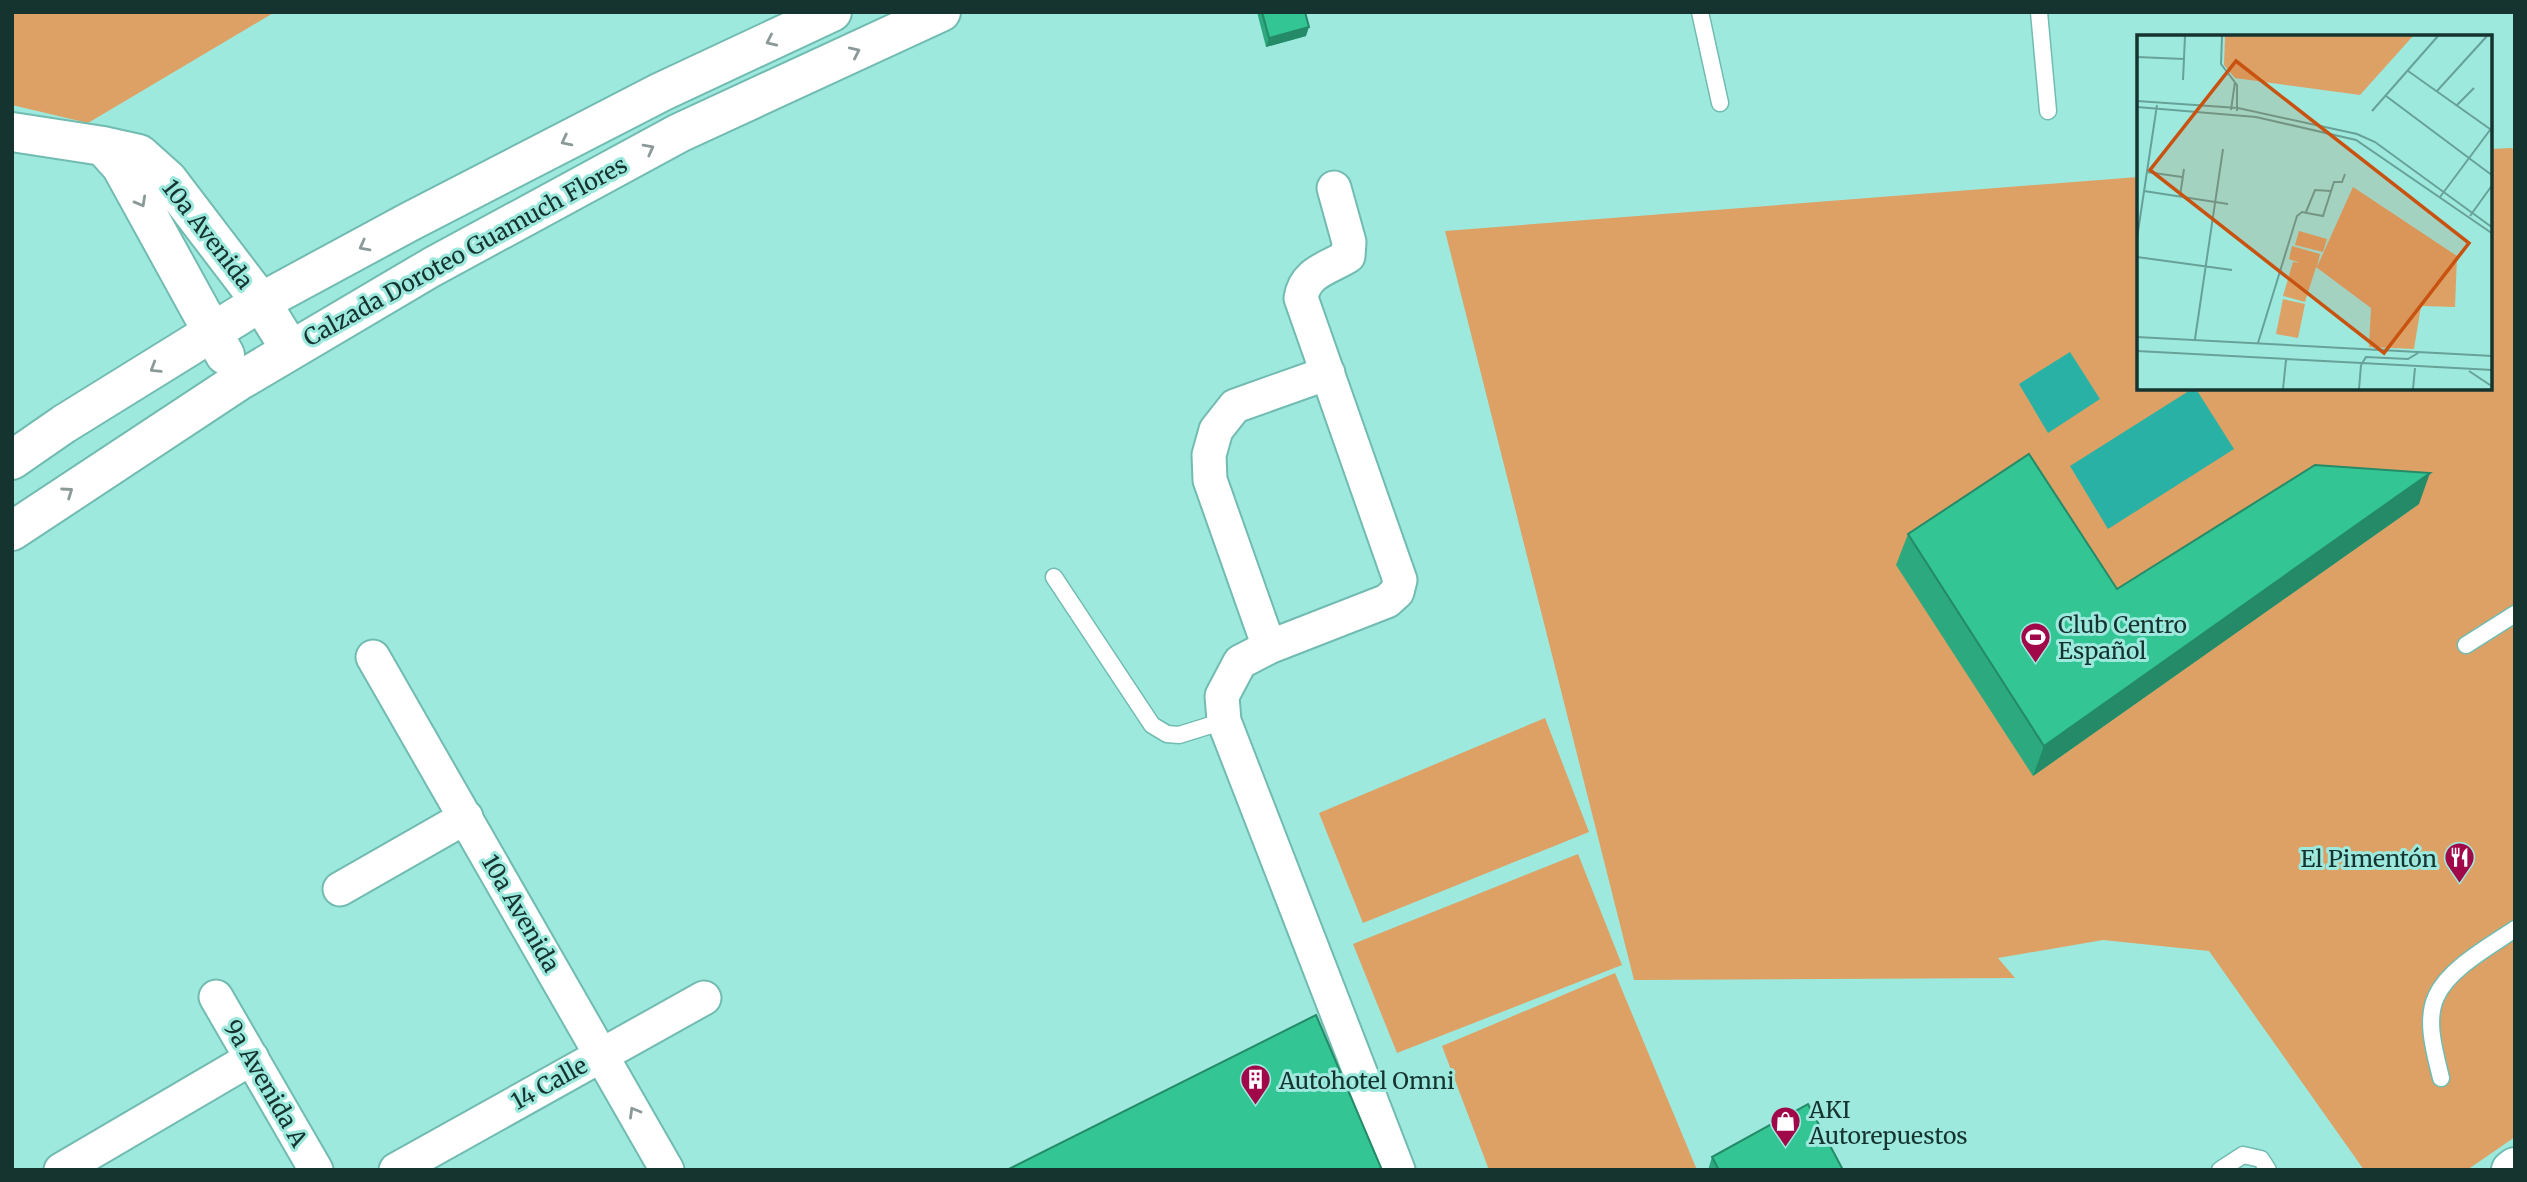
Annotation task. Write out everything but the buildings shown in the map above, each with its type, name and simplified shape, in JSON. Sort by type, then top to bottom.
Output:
[{"type":"main road","name":"Calzada Doroteo Guamuch Flores","points":[[12,460],[64,424],[261,302],[409,222],[661,93],[832,12]]},
{"type":"main road","name":"Calzada Doroteo Guamuch Flores","points":[[12,531],[239,381],[432,267],[679,133],[941,12]]},
{"type":"main road","name":"10a Avenida","points":[[12,132],[139,154],[169,180],[261,302],[290,349]]},
{"type":"main road","name":"10a Avenida","points":[[103,146],[121,166],[239,381]]},
{"type":"street","points":[[1334,187],[1349,242],[1348,256],[1309,278],[1303,286],[1301,298],[1400,580],[1397,592],[1387,601],[1269,646],[1240,662],[1222,696],[1224,721],[1398,1170]]},
{"type":"street","points":[[1269,646],[1210,480],[1209,455],[1216,430],[1235,406],[1328,373]]},
{"type":"street","name":"10a Avenida","points":[[373,657],[667,1170]]},
{"type":"street","points":[[340,889],[466,817]]},
{"type":"street","name":"9a Avenida A","points":[[216,997],[316,1170]]},
{"type":"street","name":"14 Calle","points":[[396,1170],[704,999]]},
{"type":"street","points":[[61,1170],[252,1058]]},
{"type":"lane","points":[[1700,12],[1720,103]]},
{"type":"lane","points":[[2039,12],[2048,111]]},
{"type":"lane","points":[[1054,577],[1152,725],[1167,734],[1180,735],[1224,721]]},
{"type":"lane","points":[[2466,645],[2515,614]]},
{"type":"lane","points":[[2441,1078],[2432,1042],[2432,1010],[2436,996],[2451,975],[2515,929]]},
{"type":"lane","points":[[2220,1170],[2243,1155],[2261,1159],[2268,1170]]},
{"type":"shaded area","points":[[12,12],[275,12],[88,123],[12,105]]},
{"type":"shaded area","name":"Club Centro Español","points":[[2512,148],[2515,152],[2515,1137],[2467,1170],[2364,1170],[2209,951],[2103,940],[1998,958],[2015,978],[1634,980],[1445,231],[2137,177],[2137,390],[2492,390],[2492,149]]},
{"type":"shaded area","points":[[1545,718],[1589,832],[1363,923],[1319,813]]},
{"type":"shaded area","points":[[1578,854],[1622,965],[1397,1053],[1353,944]]},
{"type":"shaded area","points":[[1615,973],[1697,1170],[1489,1170],[1442,1046]]},
{"type":"water","points":[[2070,352],[2100,399],[2048,433],[2019,384]]},
{"type":"water","points":[[2190,390],[2197,390],[2234,449],[2108,529],[2070,466]]},
{"type":"place","name":"Club Centro Español","points":[[2035,664]]},
{"type":"place","name":"El Pimentón","points":[[2460,885]]},
{"type":"place","name":"Autohotel Omni","points":[[1256,1107]]},
{"type":"place","name":"AKI Autorepuestos","points":[[1786,1149]]}]
